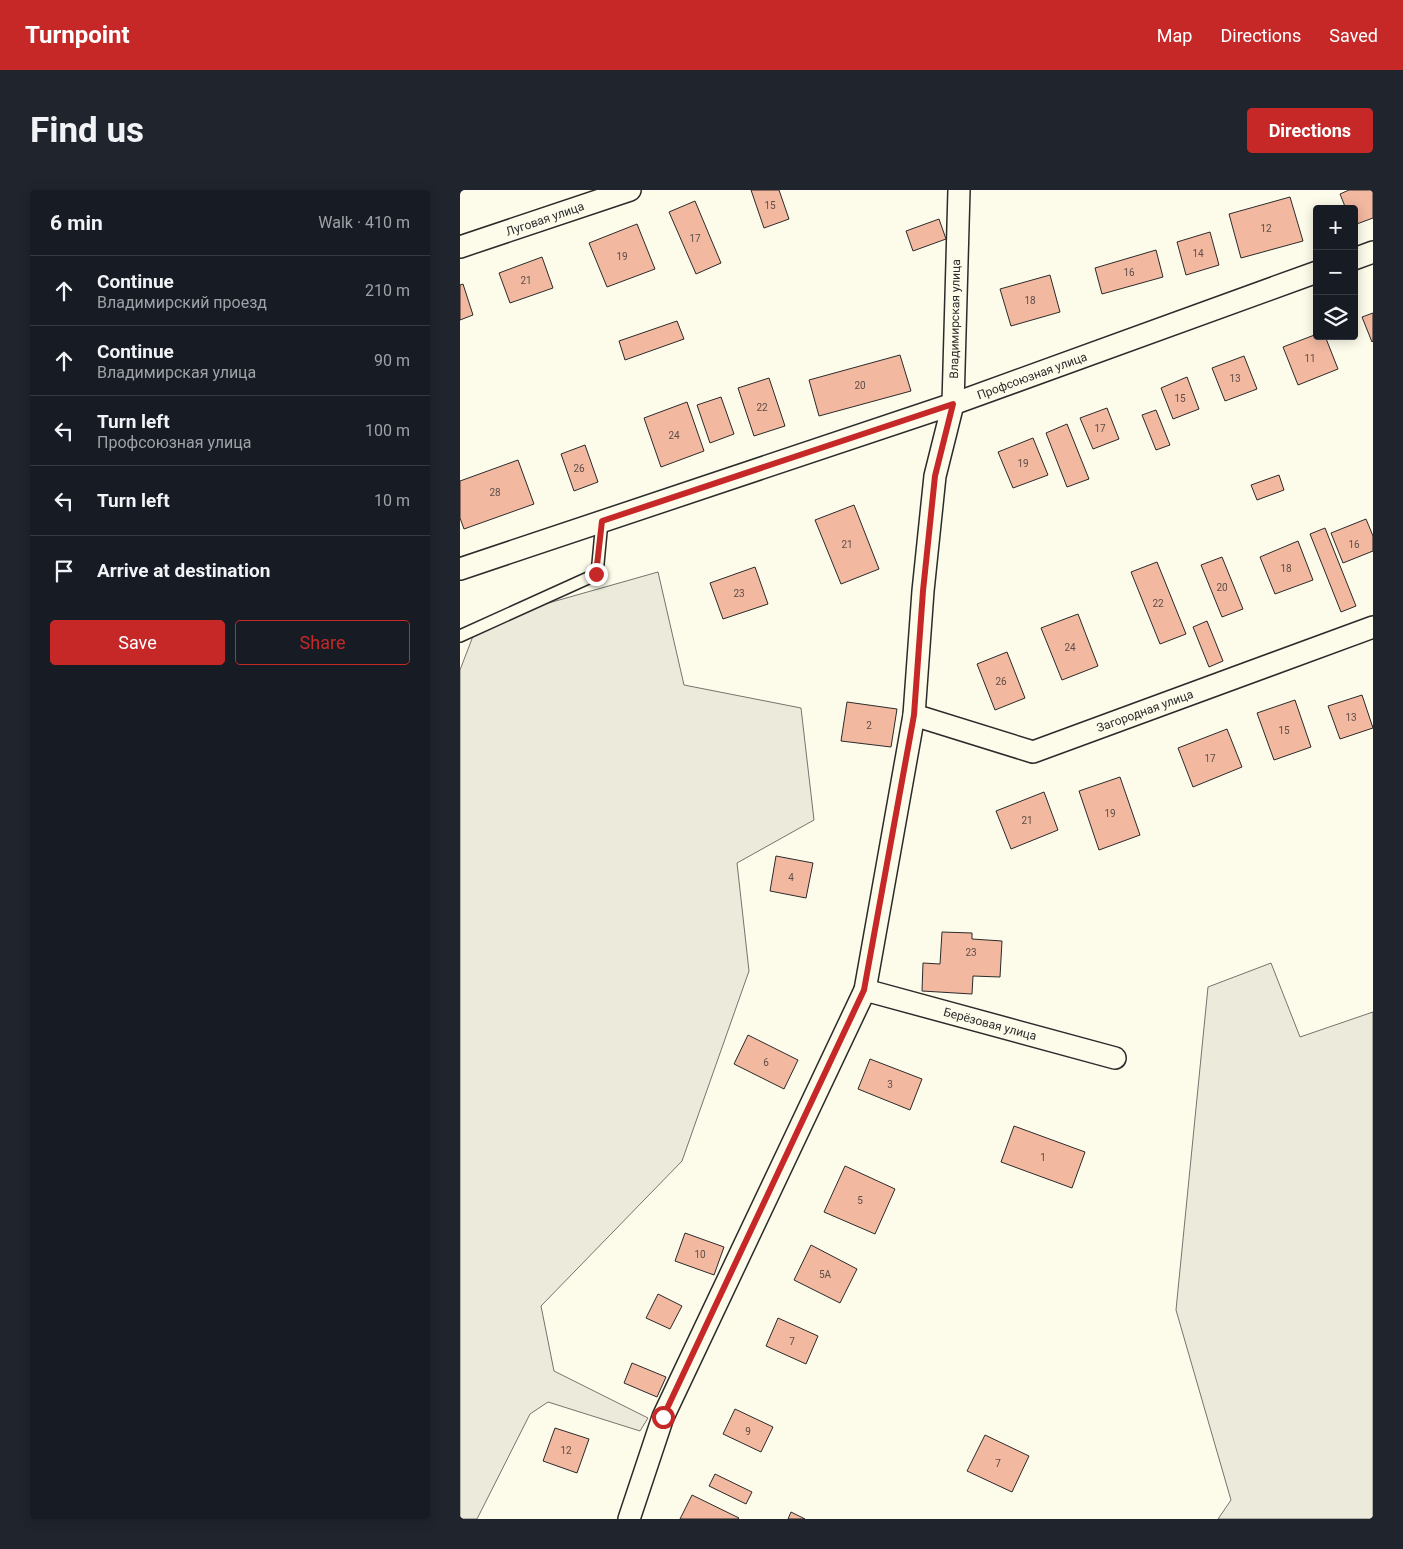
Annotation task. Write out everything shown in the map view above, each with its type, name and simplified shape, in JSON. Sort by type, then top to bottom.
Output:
[{"type":"street","name":"Луговая улица","points":[[460,247],[630,190]]},
{"type":"street","name":"Владимирская улица","points":[[629,1519],[663,1417],[864,990],[914,715],[923,591],[935,476],[953,404],[959,190]]},
{"type":"street","points":[[1358,258],[1373,252]]},
{"type":"street","name":"Профсоюзная улица","points":[[460,569],[953,404],[1313,273]]},
{"type":"street","name":"Загородная улица","points":[[914,715],[1033,752],[1373,627]]},
{"type":"street","name":"Берёзовая улица","points":[[864,990],[1115,1058]]},
{"type":"lane","points":[[460,636],[596,574],[602,521]]},
{"type":"shaded area","points":[[658,572],[684,685],[801,708],[814,820],[737,863],[749,971],[682,1161],[541,1306],[554,1371],[648,1418],[640,1431],[548,1402],[530,1414],[477,1519],[460,1519],[460,670],[478,623]]},
{"type":"shaded area","points":[[1271,963],[1300,1037],[1373,1012],[1373,1519],[1218,1519],[1231,1500],[1176,1310],[1208,987]]},
{"type":"building","points":[[751,190],[779,190],[789,219],[764,228]]},
{"type":"building","points":[[1349,190],[1373,190],[1373,218],[1358,224],[1358,205],[1344,205],[1340,194]]},
{"type":"building","points":[[1290,197],[1303,241],[1241,258],[1229,214]]},
{"type":"building","points":[[695,201],[721,263],[696,274],[669,212]]},
{"type":"building","points":[[939,219],[946,239],[913,251],[906,231]]},
{"type":"building","points":[[637,224],[655,269],[607,287],[589,243]]},
{"type":"building","points":[[1210,232],[1219,265],[1186,275],[1177,242]]},
{"type":"building","points":[[1156,250],[1163,277],[1102,294],[1095,268]]},
{"type":"building","points":[[542,257],[553,288],[510,303],[499,273]]},
{"type":"building","points":[[1050,275],[1060,312],[1011,326],[1000,289]]},
{"type":"building","points":[[463,284],[473,315],[460,320],[460,285]]},
{"type":"building","points":[[1373,313],[1373,341],[1372,342],[1362,317]]},
{"type":"building","points":[[677,321],[684,339],[625,360],[619,341]]},
{"type":"building","points":[[1313,336],[1313,340],[1327,340],[1338,369],[1298,385],[1283,347]]},
{"type":"building","points":[[900,355],[911,391],[819,416],[809,380]]},
{"type":"building","points":[[1244,356],[1257,389],[1225,401],[1212,368]]},
{"type":"building","points":[[1187,377],[1199,409],[1173,419],[1161,388]]},
{"type":"building","points":[[769,378],[785,426],[754,436],[738,388]]},
{"type":"building","points":[[721,397],[734,434],[710,443],[697,405]]},
{"type":"building","points":[[687,402],[704,451],[661,467],[644,418]]},
{"type":"building","points":[[1107,408],[1119,439],[1093,449],[1080,418]]},
{"type":"building","points":[[1156,410],[1170,445],[1156,450],[1142,415]]},
{"type":"building","points":[[1067,424],[1089,479],[1067,487],[1046,433]]},
{"type":"building","points":[[1033,438],[1048,475],[1013,488],[998,452]]},
{"type":"building","points":[[585,445],[598,482],[574,491],[561,454]]},
{"type":"building","points":[[518,460],[534,504],[464,529],[460,518],[460,481]]},
{"type":"building","points":[[1279,475],[1284,490],[1257,500],[1251,485]]},
{"type":"building","points":[[854,505],[879,569],[841,584],[815,520]]},
{"type":"building","points":[[1366,519],[1373,536],[1373,551],[1343,563],[1331,533]]},
{"type":"building","points":[[1325,528],[1356,606],[1341,612],[1310,534]]},
{"type":"building","points":[[1298,541],[1313,580],[1275,594],[1260,557]]},
{"type":"building","points":[[1222,557],[1243,609],[1222,617],[1201,565]]},
{"type":"building","points":[[1157,562],[1186,634],[1160,644],[1131,572]]},
{"type":"building","points":[[755,567],[768,604],[723,619],[710,583]]},
{"type":"building","points":[[1078,614],[1098,666],[1062,680],[1041,628]]},
{"type":"building","points":[[1207,621],[1223,661],[1209,667],[1193,627]]},
{"type":"building","points":[[1007,652],[1025,698],[995,710],[977,664]]},
{"type":"building","points":[[1362,695],[1373,728],[1340,739],[1328,706]]},
{"type":"building","points":[[1295,700],[1311,747],[1274,760],[1257,713]]},
{"type":"building","points":[[847,702],[897,709],[891,747],[841,741]]},
{"type":"building","points":[[1227,729],[1242,767],[1193,787],[1178,748]]},
{"type":"building","points":[[1120,777],[1140,835],[1099,850],[1079,791]]},
{"type":"building","points":[[1044,792],[1058,830],[1011,849],[996,811]]},
{"type":"building","points":[[776,856],[813,863],[806,898],[770,891]]},
{"type":"building","points":[[942,932],[972,933],[972,939],[1002,941],[1000,977],[973,976],[972,994],[922,991],[923,963],[940,964]]},
{"type":"building","points":[[748,1035],[798,1060],[784,1089],[734,1064]]},
{"type":"building","points":[[870,1059],[922,1079],[910,1110],[858,1089]]},
{"type":"building","points":[[1014,1126],[1085,1152],[1072,1188],[1001,1162]]},
{"type":"building","points":[[845,1166],[895,1189],[875,1234],[824,1212]]},
{"type":"building","points":[[685,1233],[724,1247],[714,1275],[675,1261]]},
{"type":"building","points":[[811,1245],[857,1269],[840,1303],[794,1280]]},
{"type":"building","points":[[658,1294],[682,1306],[670,1329],[646,1318]]},
{"type":"building","points":[[778,1318],[818,1336],[806,1364],[766,1346]]},
{"type":"building","points":[[632,1363],[666,1377],[657,1397],[624,1383]]},
{"type":"building","points":[[735,1409],[773,1427],[761,1452],[723,1434]]},
{"type":"building","points":[[555,1428],[589,1439],[577,1473],[543,1461]]},
{"type":"building","points":[[985,1435],[1029,1456],[1012,1492],[967,1471]]},
{"type":"building","points":[[715,1474],[752,1492],[746,1504],[709,1486]]},
{"type":"building","points":[[692,1495],[739,1518],[680,1519]]},
{"type":"building","points":[[791,1512],[805,1519],[788,1519]]},
{"type":"route","points":[[596,574],[602,521],[953,404],[935,476],[923,591],[914,715],[864,990],[663,1417]]}]
